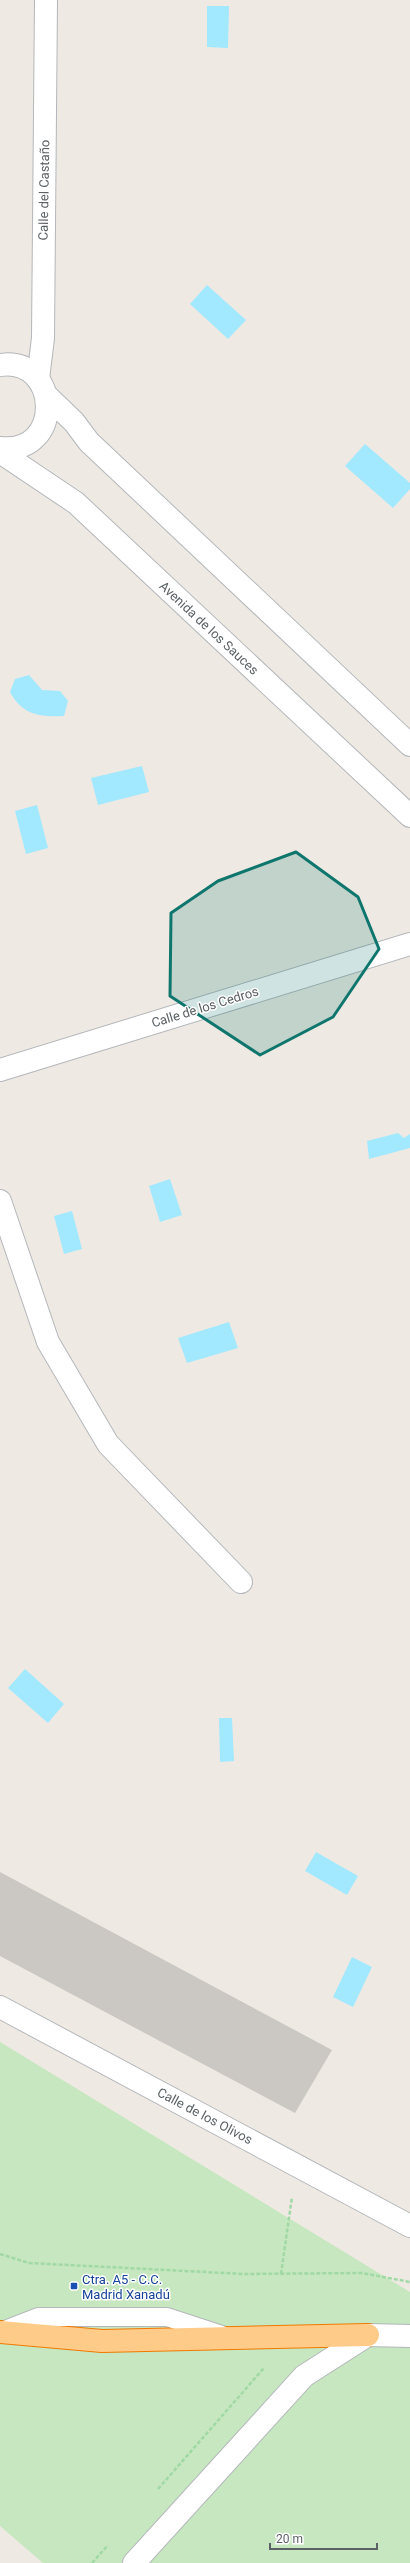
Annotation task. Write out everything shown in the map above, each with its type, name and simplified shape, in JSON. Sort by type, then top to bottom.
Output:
[{"type":"highway","points":[[0,2332],[102,2341],[226,2337],[368,2335]]},
{"type":"street","name":"Calle del Castaño","points":[[0,448],[9,449],[24,445],[36,437],[45,424],[49,410],[42,387],[46,0]]},
{"type":"street","points":[[4,361],[26,369],[74,422],[89,442],[410,745]]},
{"type":"street","name":"Avenida de los Sauces","points":[[0,452],[76,504],[410,816]]},
{"type":"street","name":"Calle de los Cedros","points":[[0,1070],[410,944]]},
{"type":"street","points":[[0,1201],[48,1342],[108,1444],[241,1582]]},
{"type":"street","name":"Calle de los Olivos","points":[[0,2007],[410,2226]]},
{"type":"street","points":[[134,2563],[304,2376],[368,2335],[410,2336]]},
{"type":"path","points":[[278,2155],[275,2172],[292,2199],[281,2274]]},
{"type":"path","points":[[0,2254],[29,2263],[244,2274],[362,2273],[410,2282]]},
{"type":"path","points":[[155,2492],[266,2365]]},
{"type":"path","points":[[92,2563],[113,2540]]},
{"type":"highlighted area","points":[[296,852],[358,897],[379,949],[333,1017],[260,1055],[170,996],[171,913],[218,881]]},
{"type":"green space","points":[[0,2042],[410,2292],[410,2563],[43,2563],[0,2526]]},
{"type":"water","points":[[207,6],[229,6],[228,48],[207,47]]},
{"type":"water","points":[[207,285],[246,320],[228,339],[190,304]]},
{"type":"water","points":[[365,444],[410,483],[410,489],[393,508],[345,466]]},
{"type":"water","points":[[29,675],[42,690],[60,691],[68,701],[64,716],[40,715],[32,713],[20,706],[10,692],[15,679]]},
{"type":"water","points":[[142,766],[149,792],[98,805],[91,778]]},
{"type":"water","points":[[37,805],[48,848],[26,854],[15,811]]},
{"type":"water","points":[[398,1133],[404,1138],[410,1134],[410,1148],[369,1159],[367,1141]]},
{"type":"water","points":[[170,1179],[182,1215],[160,1222],[149,1186]]},
{"type":"water","points":[[72,1211],[82,1249],[64,1254],[54,1216]]},
{"type":"water","points":[[229,1322],[238,1348],[187,1363],[178,1338]]},
{"type":"water","points":[[25,1669],[64,1704],[48,1723],[8,1688]]},
{"type":"water","points":[[219,1718],[232,1718],[234,1761],[220,1762]]},
{"type":"water","points":[[316,1852],[358,1876],[347,1895],[305,1871]]},
{"type":"water","points":[[352,1957],[372,1967],[353,2007],[333,1997]]},
{"type":"building","points":[[0,1872],[332,2050],[295,2113],[0,1956]]},
{"type":"place","name":"Ctra. A5 - C.C. Madrid Xanadú","points":[[74,2286]]}]
